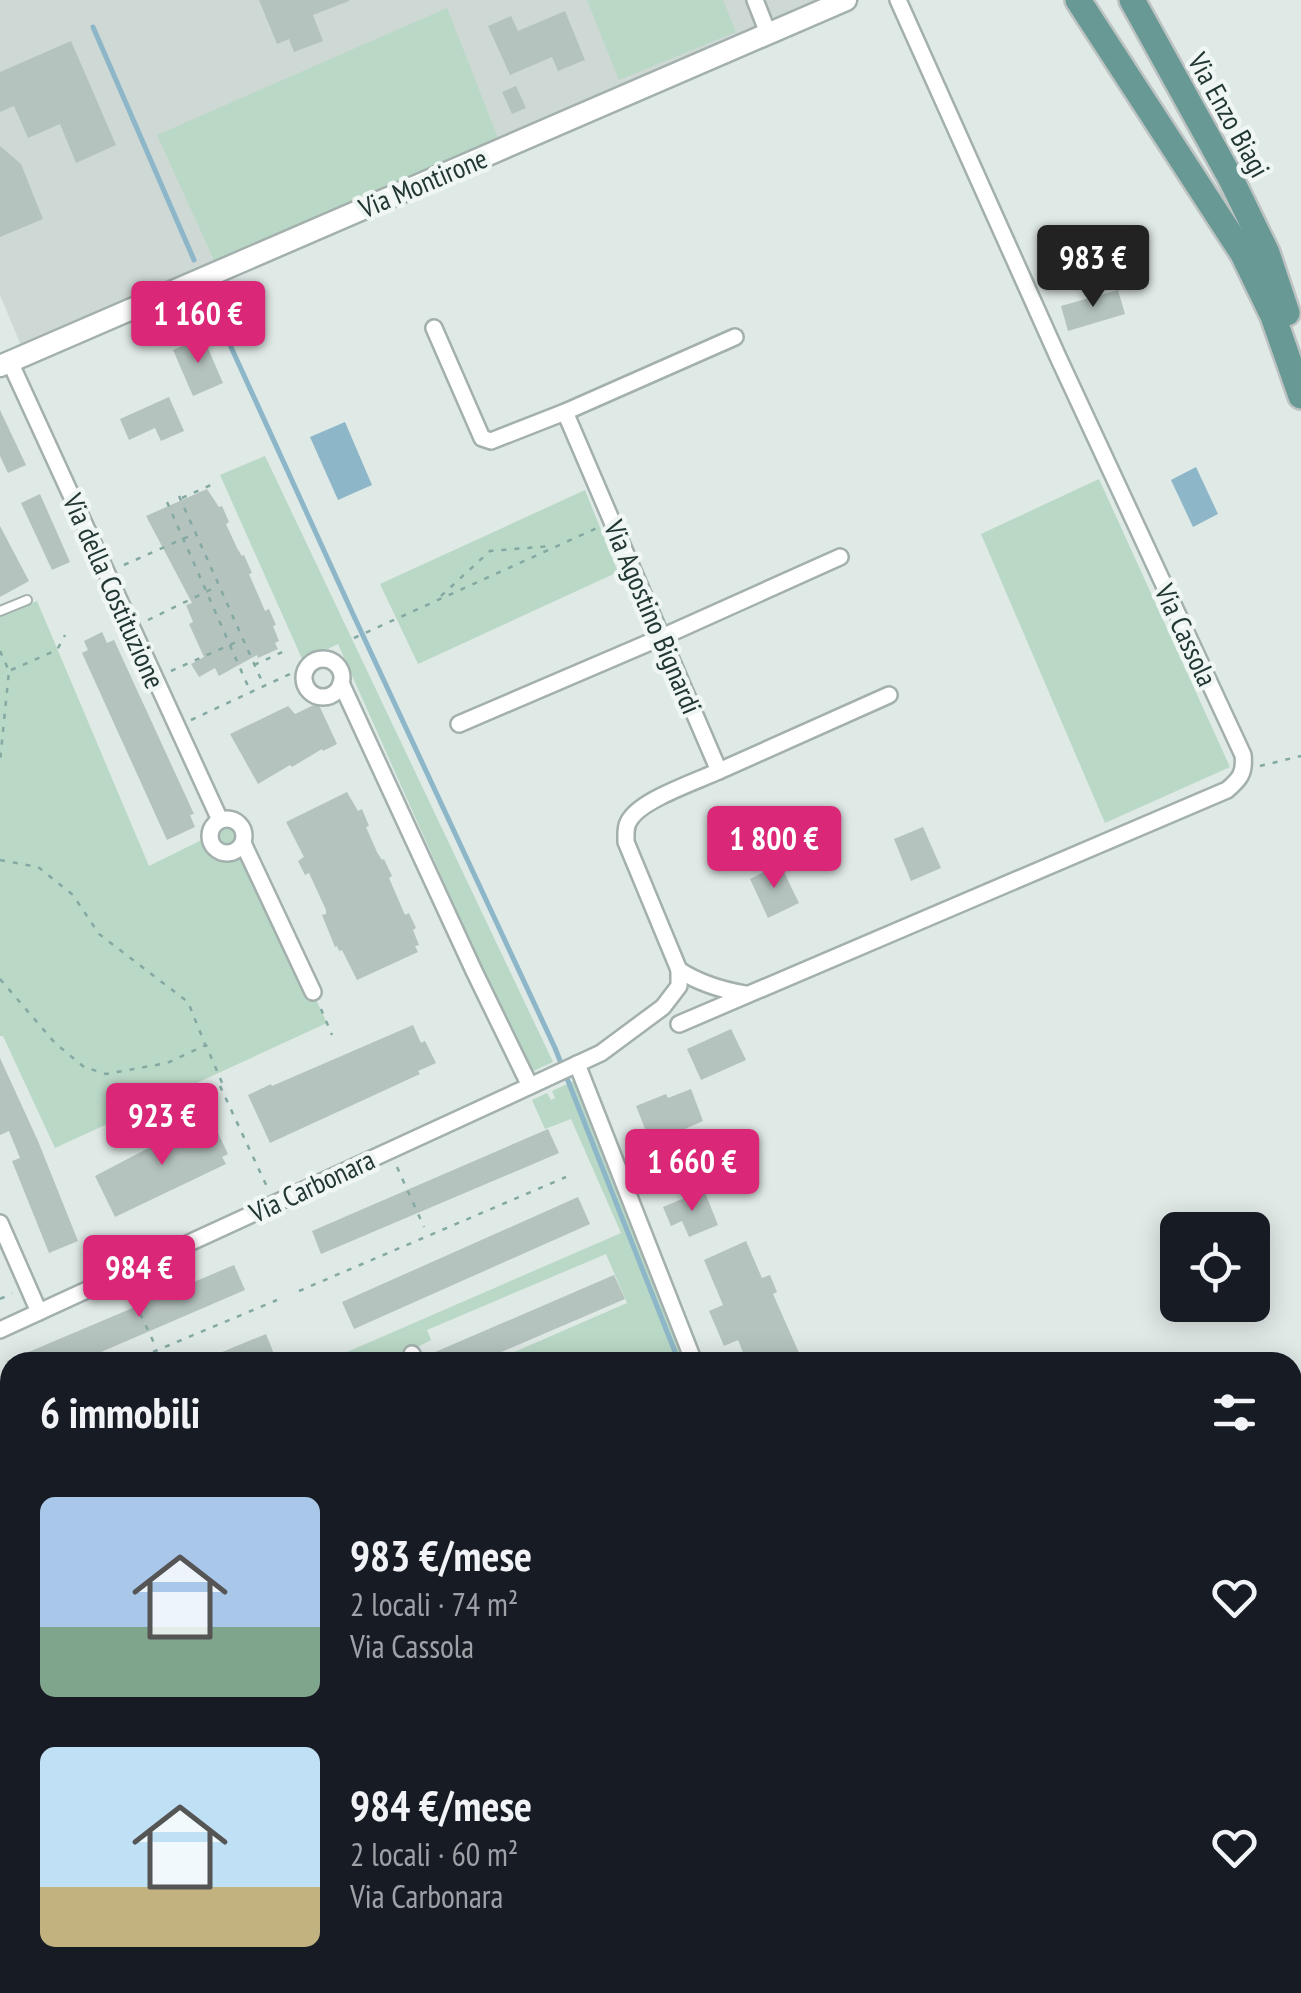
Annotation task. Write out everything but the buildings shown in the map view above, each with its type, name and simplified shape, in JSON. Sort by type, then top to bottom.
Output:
[{"type":"main road","points":[[1078,0],[1243,254],[1273,316],[1301,396]]},
{"type":"main road","name":"Via Enzo Biagi","points":[[1132,0],[1231,179],[1267,253],[1285,300],[1301,377]]},
{"type":"street","points":[[755,0],[768,33]]},
{"type":"street","name":"Via Montirone","points":[[5,364],[846,0]]},
{"type":"street","name":"Via Cassola","points":[[898,0],[1243,755],[1244,770]]},
{"type":"street","points":[[434,328],[482,438],[490,441],[735,337]]},
{"type":"street","name":"Via della Costituzione","points":[[5,364],[107,573],[220,820]]},
{"type":"street","name":"Via Agostino Bignardi","points":[[565,412],[718,771]]},
{"type":"street","points":[[460,724],[840,557]]},
{"type":"street","points":[[317,660],[327,660],[342,673],[341,683],[336,692],[318,697],[305,684],[304,674],[317,660]]},
{"type":"street","points":[[341,683],[530,1086]]},
{"type":"street","points":[[690,1352],[577,1064],[601,1053],[663,1007],[679,986],[680,970],[626,842],[629,820],[640,808],[889,695]]},
{"type":"street","points":[[679,1024],[1227,790],[1244,770]]},
{"type":"street","name":"Via della Costituzione","points":[[220,820],[233,820],[239,824],[243,842],[230,853],[215,849],[210,833],[220,820]]},
{"type":"street","name":"Via della Costituzione","points":[[243,842],[313,992]]},
{"type":"street","points":[[680,970],[724,990],[745,994]]},
{"type":"street","name":"Via Carbonara","points":[[0,1330],[577,1064]]},
{"type":"street","points":[[0,1223],[39,1312]]},
{"type":"lane","points":[[0,612],[27,600]]},
{"type":"path","points":[[214,484],[180,497],[264,686]]},
{"type":"path","points":[[167,502],[251,692]]},
{"type":"path","points":[[355,637],[612,521]]},
{"type":"path","points":[[107,573],[196,534]]},
{"type":"path","points":[[435,600],[490,551],[557,546]]},
{"type":"path","points":[[132,628],[219,586]]},
{"type":"path","points":[[10,671],[57,650],[65,635]]},
{"type":"path","points":[[154,679],[242,639]]},
{"type":"path","points":[[254,664],[289,649]]},
{"type":"path","points":[[0,650],[10,671],[0,760]]},
{"type":"path","points":[[176,727],[292,673],[304,674]]},
{"type":"path","points":[[1244,770],[1301,756]]},
{"type":"path","points":[[0,860],[38,867],[73,895],[99,934],[188,1002],[274,1204]]},
{"type":"path","points":[[0,979],[56,1043],[84,1067],[106,1074],[167,1063],[206,1046]]},
{"type":"path","points":[[313,992],[332,1035]]},
{"type":"path","points":[[394,1161],[424,1227]]},
{"type":"path","points":[[299,1291],[566,1176]]},
{"type":"path","points":[[126,1284],[154,1344]]},
{"type":"path","points":[[153,1352],[278,1300]]},
{"type":"shaded area","points":[[0,0],[855,0],[23,350],[0,295]]},
{"type":"green space","points":[[587,0],[723,0],[736,32],[619,80]]},
{"type":"green space","points":[[447,8],[502,148],[219,271],[157,135]]},
{"type":"green space","points":[[265,456],[553,1062],[529,1073],[338,644],[303,661],[220,475]]},
{"type":"green space","points":[[1099,479],[1230,767],[1105,823],[981,534]]},
{"type":"green space","points":[[585,490],[618,572],[418,664],[380,584]]},
{"type":"green space","points":[[37,601],[149,866],[234,824],[327,1023],[55,1148],[0,1036],[0,615]]},
{"type":"green space","points":[[576,1080],[683,1352],[514,1352],[627,1303],[606,1254],[427,1330],[431,1340],[408,1352],[347,1352],[621,1233],[571,1119],[545,1129],[532,1100],[547,1093],[551,1100],[555,1098],[552,1091]]},
{"type":"water","points":[[345,422],[372,485],[338,500],[310,437]]},
{"type":"water","points":[[1196,467],[1218,514],[1193,527],[1171,480]]},
{"type":"waterway","points":[[93,27],[194,260]]},
{"type":"waterway","points":[[210,301],[555,1048],[675,1352]]}]
